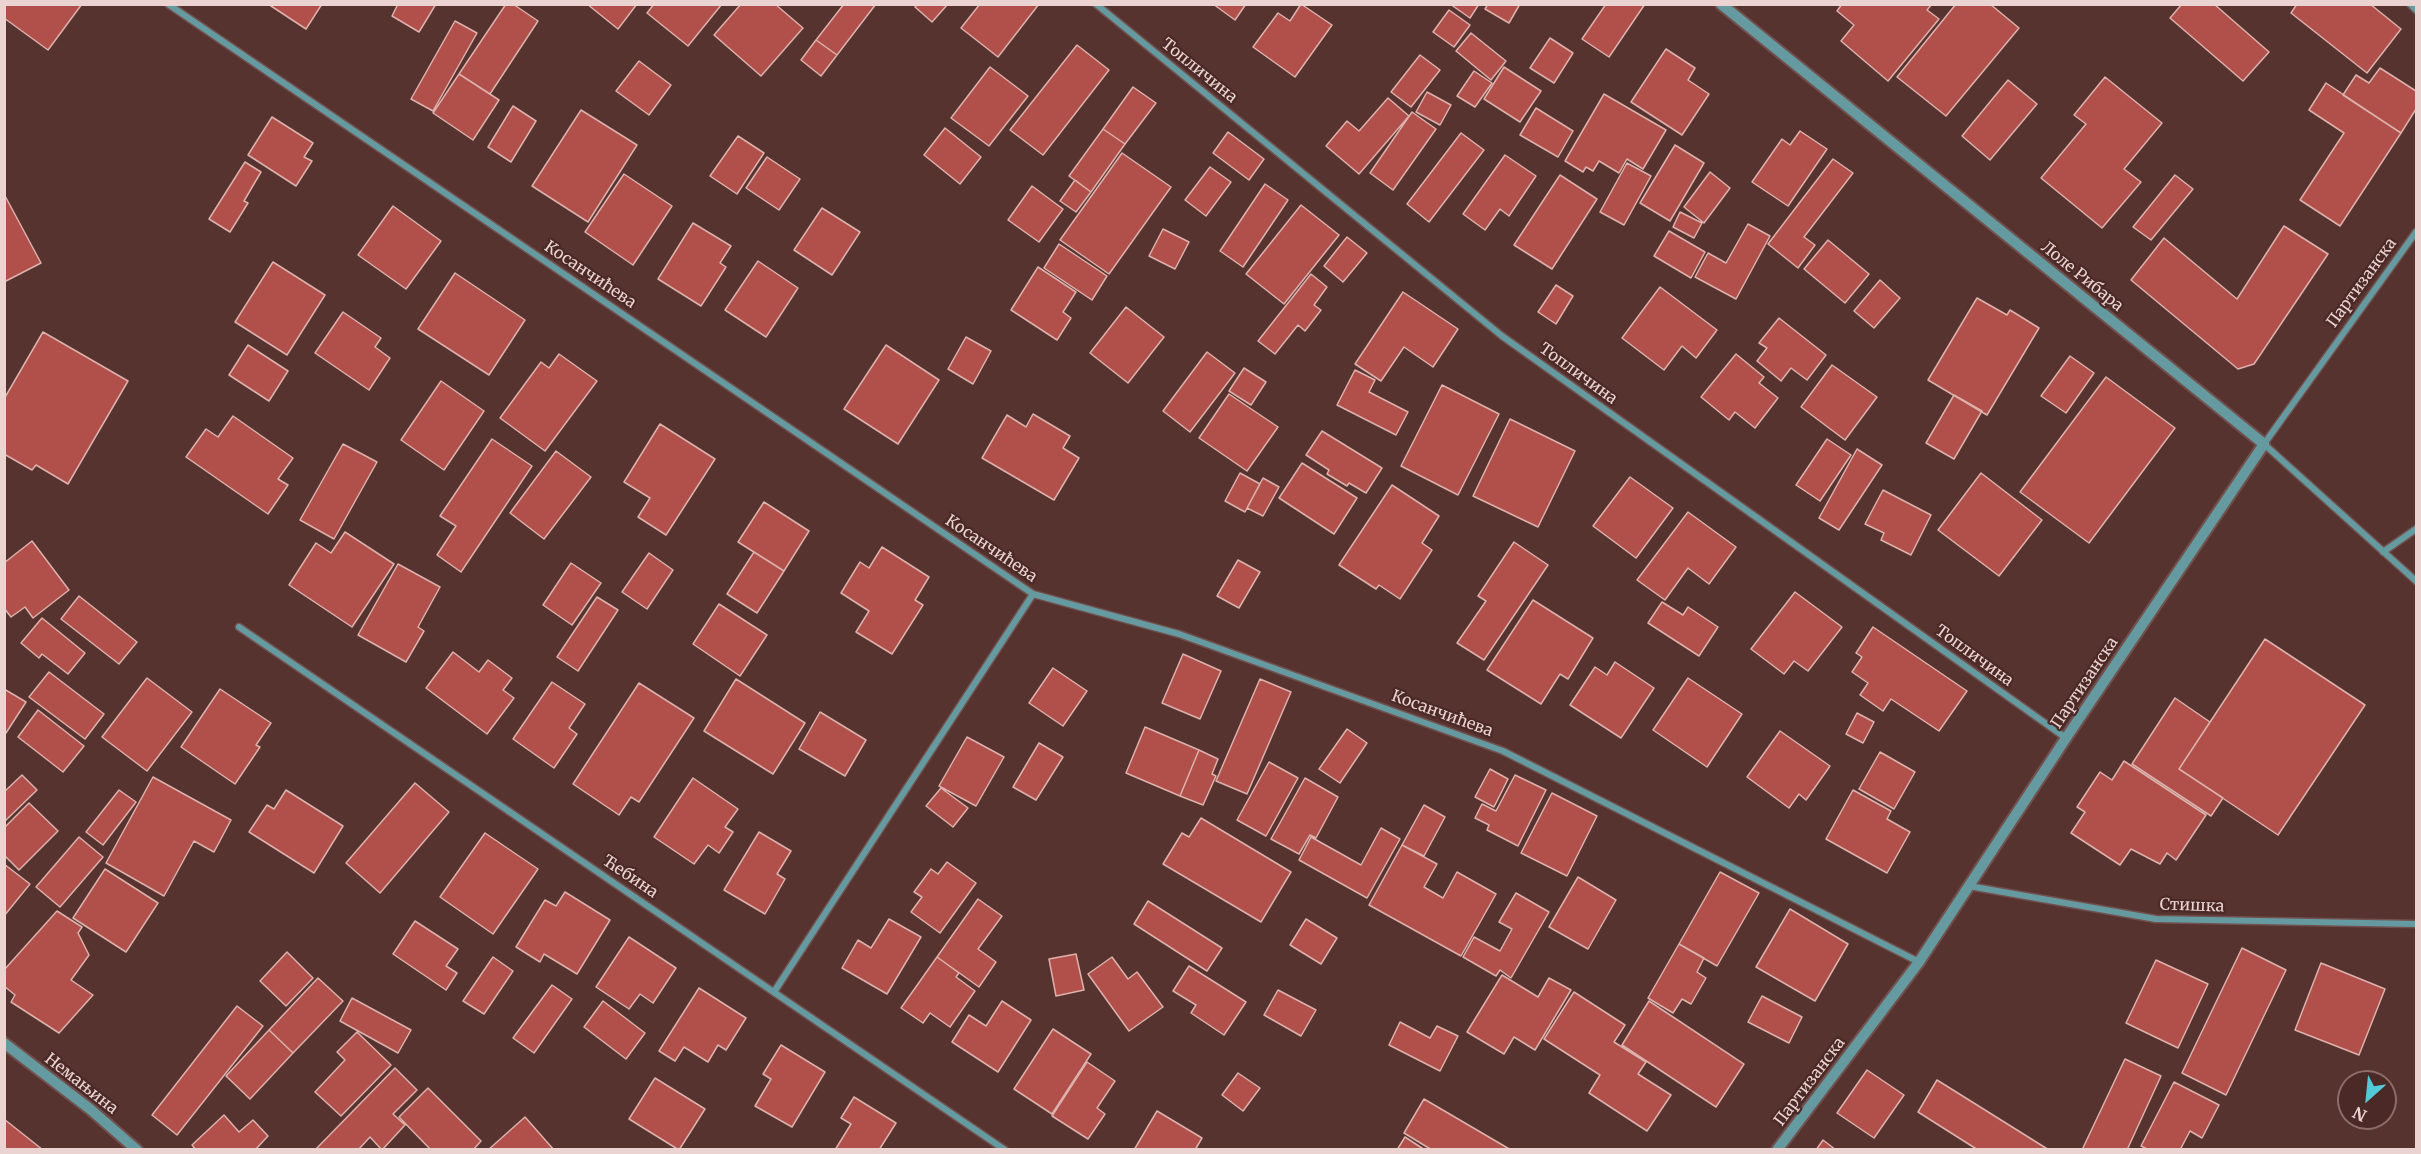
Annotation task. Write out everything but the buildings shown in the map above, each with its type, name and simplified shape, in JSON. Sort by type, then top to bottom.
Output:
[{"type":"street","name":"Косанчићева","points":[[168,4],[1033,594],[1179,634],[1503,751],[1919,962]]},
{"type":"street","name":"Топличина","points":[[1096,4],[1502,336],[2066,738]]},
{"type":"street","name":"Лоле Рибара","points":[[1721,4],[2264,444],[2416,581]]},
{"type":"street","points":[[2410,4],[2416,10]]},
{"type":"street","name":"Партизанска","points":[[1777,1149],[1919,962],[2066,738],[2264,444],[2416,232]]},
{"type":"street","points":[[2383,552],[2416,528]]},
{"type":"street","points":[[774,992],[1033,594]]},
{"type":"street","name":"Ћебина","points":[[239,627],[1005,1149]]},
{"type":"street","name":"Стишка","points":[[1969,886],[2156,919],[2416,924]]},
{"type":"street","name":"Немањина","points":[[4,1043],[90,1109],[137,1149]]}]
